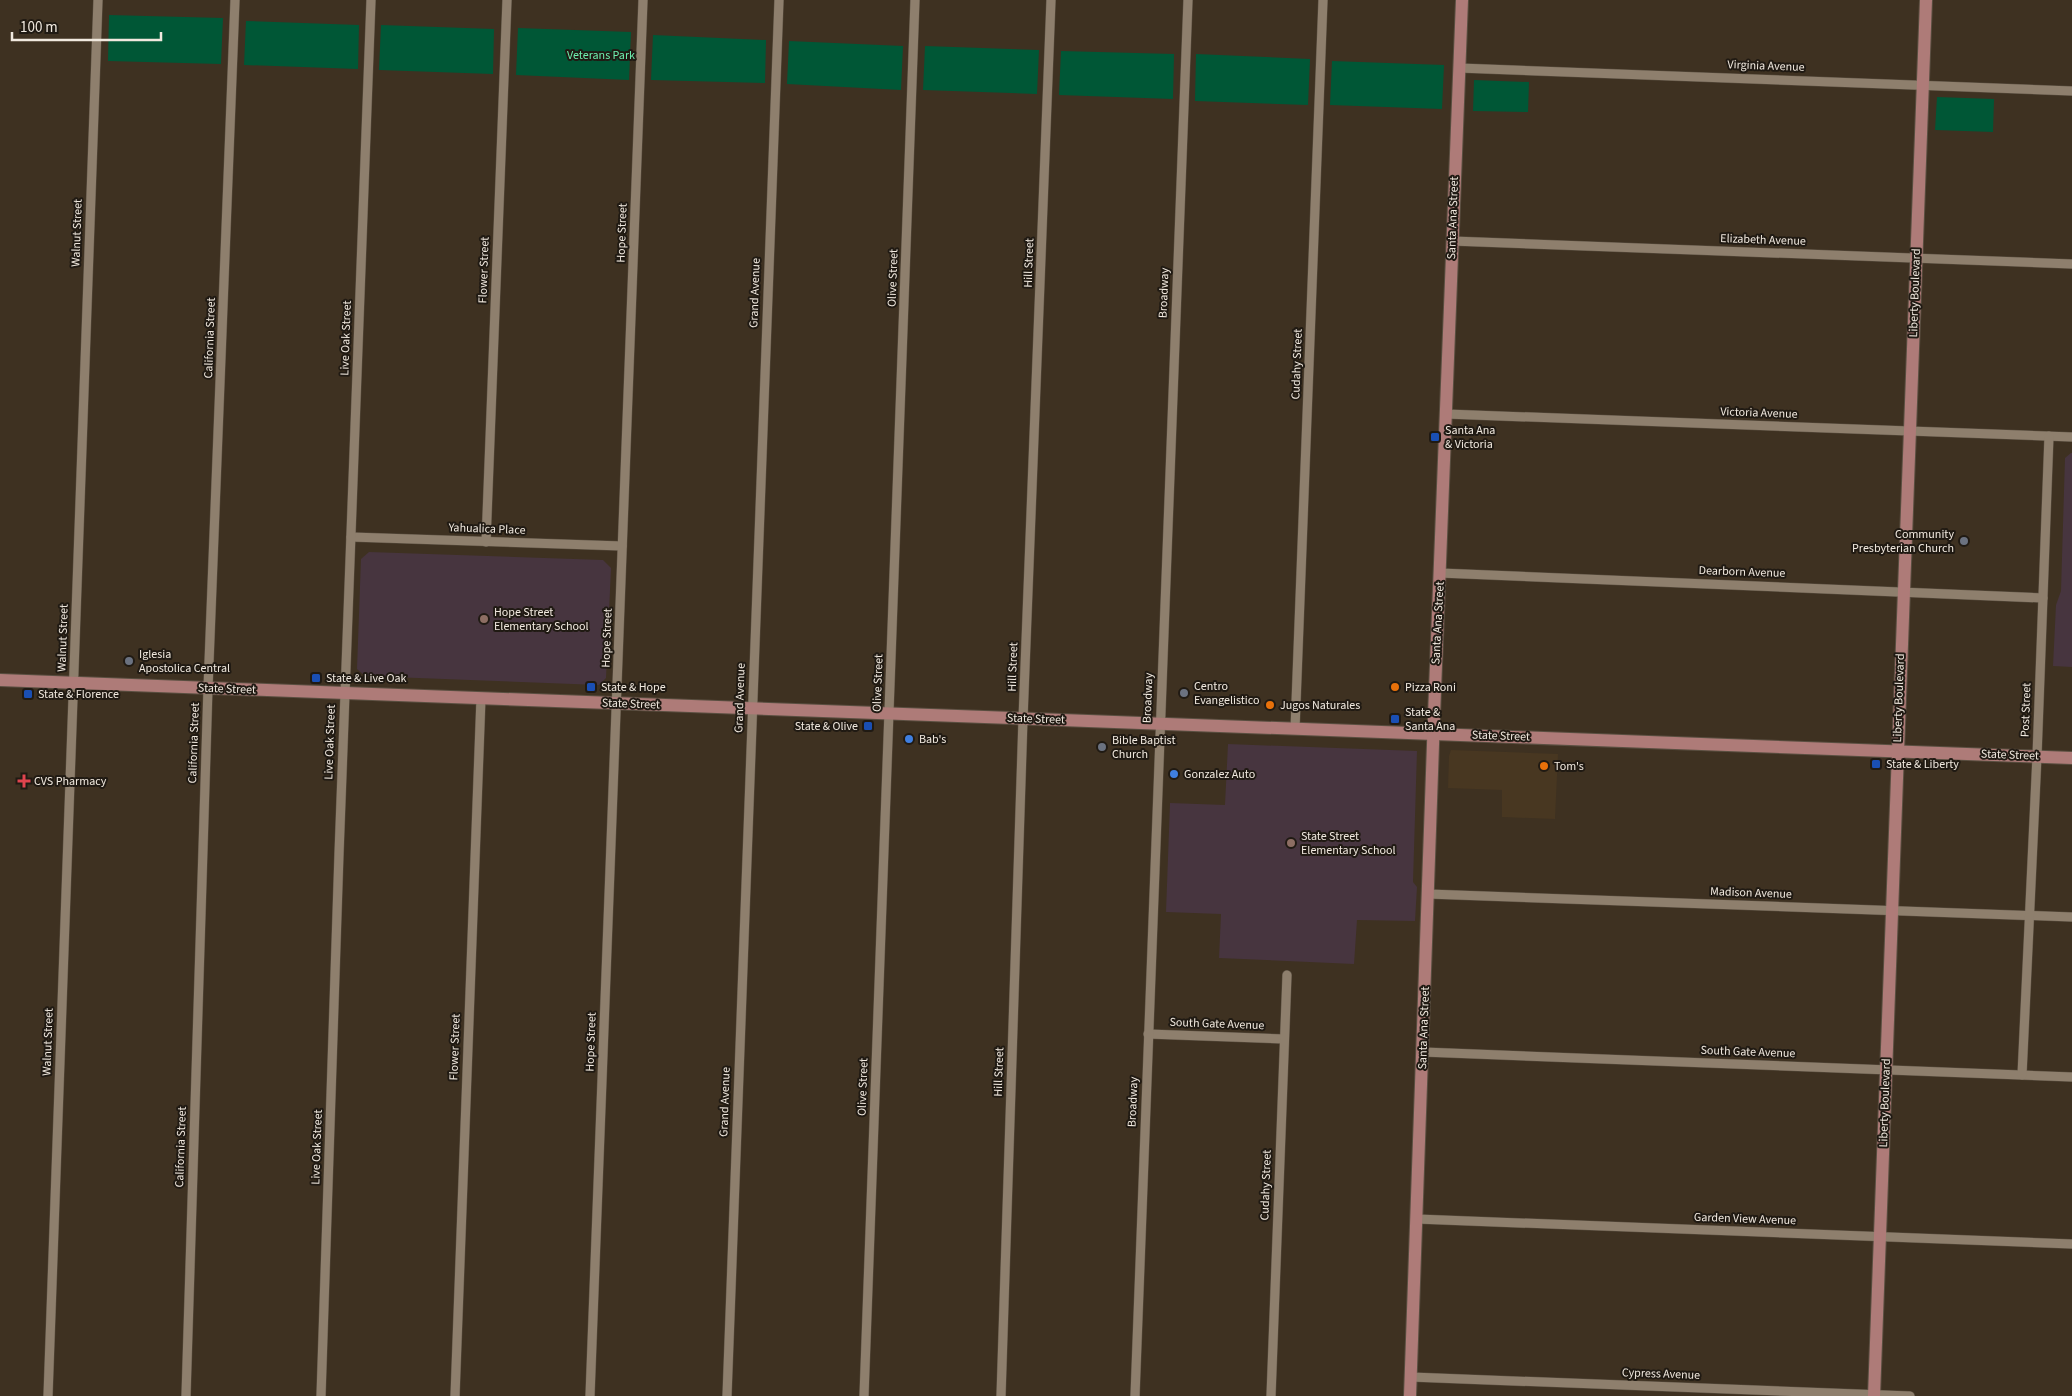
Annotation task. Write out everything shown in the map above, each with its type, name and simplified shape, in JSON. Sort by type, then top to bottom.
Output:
[{"type":"street","name":"Walnut Street","points":[[48,1396],[98,0]]},
{"type":"street","name":"California Street","points":[[186,1396],[208,688],[235,0]]},
{"type":"street","name":"Live Oak Street","points":[[321,1396],[350,537],[371,0]]},
{"type":"street","name":"Flower Street","points":[[486,542],[507,0]]},
{"type":"street","name":"Hope Street","points":[[590,1396],[643,0]]},
{"type":"street","name":"Grand Avenue","points":[[727,1396],[779,0]]},
{"type":"street","name":"Olive Street","points":[[864,1396],[915,0]]},
{"type":"street","name":"Hill Street","points":[[1001,1396],[1023,718],[1052,0]]},
{"type":"street","name":"Broadway","points":[[1135,1396],[1188,0]]},
{"type":"street","name":"Cudahy Street","points":[[1295,729],[1323,0]]},
{"type":"street","name":"Santa Ana Street","points":[[1410,1396],[1433,734],[1462,0]]},
{"type":"street","name":"Liberty Boulevard","points":[[1874,1395],[1926,0]]},
{"type":"street","name":"Virginia Avenue","points":[[1459,68],[2072,91]]},
{"type":"street","name":"Elizabeth Avenue","points":[[1452,241],[2072,264]]},
{"type":"street","name":"Victoria Avenue","points":[[1446,414],[2072,437]]},
{"type":"street","name":"Post Street","points":[[2022,1075],[2037,756],[2048,436]]},
{"type":"street","name":"Yahualica Place","points":[[350,537],[622,546]]},
{"type":"street","name":"Dearborn Avenue","points":[[1440,573],[2043,598]]},
{"type":"street","name":"State Street","points":[[0,680],[2072,758]]},
{"type":"street","name":"Flower Street","points":[[455,1396],[480,698]]},
{"type":"street","name":"Madison Avenue","points":[[1428,894],[2072,917]]},
{"type":"street","name":"Cudahy Street","points":[[1271,1396],[1286,975]]},
{"type":"street","name":"South Gate Avenue","points":[[1148,1034],[1284,1039]]},
{"type":"street","name":"South Gate Avenue","points":[[1423,1052],[2072,1077]]},
{"type":"street","name":"Garden View Avenue","points":[[1417,1219],[2072,1244]]},
{"type":"street","name":"Cypress Avenue","points":[[1411,1377],[1910,1396]]},
{"type":"shaded area","points":[[2071,453],[2072,667],[2053,666],[2056,605],[2061,591],[2065,458]]},
{"type":"shaded area","name":"Hope Street Elementary School","points":[[369,552],[603,560],[611,568],[606,678],[599,685],[365,676],[357,669],[361,559]]},
{"type":"shaded area","name":"State Street Elementary School","points":[[1228,744],[1417,751],[1413,882],[1417,887],[1415,921],[1357,920],[1354,964],[1219,958],[1221,914],[1166,912],[1170,803],[1225,805]]},
{"type":"shaded area","points":[[1451,750],[1558,754],[1555,819],[1502,817],[1502,790],[1448,788],[1449,756]]},
{"type":"green space","points":[[109,15],[223,18],[221,64],[108,61]]},
{"type":"green space","points":[[246,21],[359,25],[358,69],[244,65]]},
{"type":"green space","points":[[381,25],[494,29],[493,74],[379,70]]},
{"type":"green space","name":"Veterans Park","points":[[518,28],[631,32],[629,80],[516,75]]},
{"type":"green space","name":"Veterans Park","points":[[653,35],[766,40],[765,83],[651,80]]},
{"type":"green space","points":[[789,41],[903,46],[901,90],[787,84]]},
{"type":"green space","points":[[925,46],[1039,50],[1037,94],[923,90]]},
{"type":"green space","points":[[1061,51],[1174,54],[1173,99],[1059,95]]},
{"type":"green space","points":[[1196,54],[1310,59],[1308,105],[1195,101]]},
{"type":"green space","points":[[1332,61],[1444,65],[1442,109],[1330,105]]},
{"type":"green space","points":[[1474,80],[1529,82],[1528,112],[1473,111]]},
{"type":"green space","points":[[1937,97],[1994,99],[1993,132],[1935,130]]},
{"type":"place","name":"Santa Ana & Victoria","points":[[1435,437]]},
{"type":"place","name":"Community Presbyterian Church","points":[[1964,541]]},
{"type":"place","name":"Hope Street Elementary School","points":[[484,619]]},
{"type":"place","name":"Iglesia Apostolica Central","points":[[129,661]]},
{"type":"place","name":"State & Live Oak","points":[[316,678]]},
{"type":"place","name":"State & Hope","points":[[591,687]]},
{"type":"place","name":"Pizza Roni","points":[[1395,687]]},
{"type":"place","name":"Centro Evangelistico","points":[[1184,693]]},
{"type":"place","name":"State & Florence","points":[[28,694]]},
{"type":"place","name":"Jugos Naturales","points":[[1270,705]]},
{"type":"place","name":"State & Santa Ana","points":[[1395,719]]},
{"type":"place","name":"State & Olive","points":[[868,726]]},
{"type":"place","name":"Bab's","points":[[909,739]]},
{"type":"place","name":"Bible Baptist Church","points":[[1102,747]]},
{"type":"place","name":"State & Liberty","points":[[1876,764]]},
{"type":"place","name":"Tom's","points":[[1544,766]]},
{"type":"place","name":"Gonzalez Auto","points":[[1174,774]]},
{"type":"place","name":"CVS Pharmacy","points":[[24,781]]},
{"type":"place","name":"State Street Elementary School","points":[[1291,843]]}]
